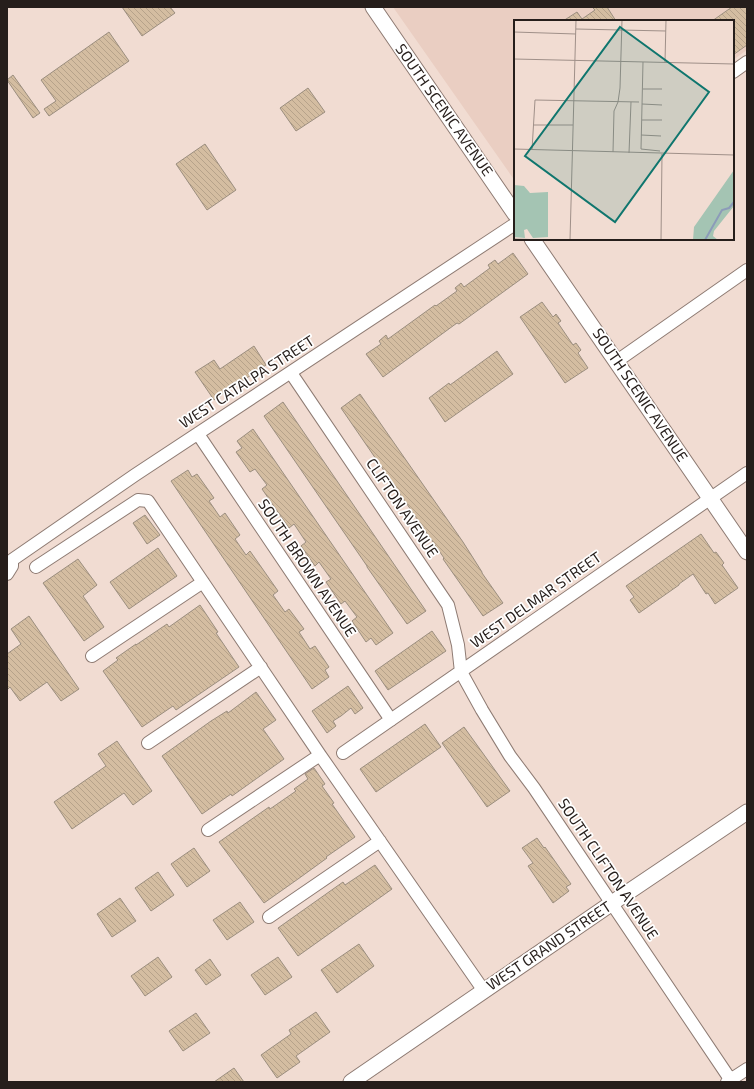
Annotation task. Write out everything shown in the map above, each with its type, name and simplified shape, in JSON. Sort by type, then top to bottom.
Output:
[{"type":"main road","name":"SOUTH SCENIC AVENUE","points":[[373,7],[514,213]]},
{"type":"main road","name":"SOUTH SCENIC AVENUE","points":[[533,240],[617,360],[747,552]]},
{"type":"main road","name":"WEST GRAND STREET","points":[[361,1079],[484,991],[747,812]]},
{"type":"street","name":"WEST CATALPA STREET","points":[[7,574],[12,566],[10,556],[135,476],[514,225]]},
{"type":"street","points":[[617,360],[747,270]]},
{"type":"street","name":"CLIFTON AVENUE","points":[[291,373],[448,605],[458,645],[461,672]]},
{"type":"street","name":"SOUTH BROWN AVENUE","points":[[198,434],[391,720]]},
{"type":"street","name":"WEST DELMAR STREET","points":[[343,753],[747,473]]},
{"type":"street","points":[[36,567],[138,500],[148,501],[320,755],[484,991]]},
{"type":"street","points":[[92,656],[203,582]]},
{"type":"street","points":[[148,743],[261,667]]},
{"type":"street","name":"SOUTH CLIFTON AVENUE","points":[[461,672],[510,756],[534,788],[612,903],[730,1081]]},
{"type":"street","points":[[208,830],[320,755]]},
{"type":"street","points":[[269,916],[380,841]]},
{"type":"street","points":[[730,1081],[747,1069]]},
{"type":"shaded area","points":[[393,7],[747,7],[747,50],[734,59],[734,20],[514,20],[514,180]]},
{"type":"building","points":[[122,7],[170,7],[175,13],[142,36]]},
{"type":"building","points":[[592,7],[607,7],[615,20],[565,20],[577,12],[582,19],[595,10]]},
{"type":"building","points":[[732,7],[747,7],[747,45],[734,54],[734,20],[713,20]]},
{"type":"building","points":[[109,32],[129,61],[49,116],[44,109],[56,101],[41,80]]},
{"type":"building","points":[[13,75],[40,113],[33,118],[7,80]]},
{"type":"building","points":[[308,88],[325,112],[296,131],[280,108]]},
{"type":"building","points":[[205,144],[236,190],[207,210],[176,164]]},
{"type":"building","points":[[513,253],[528,274],[383,377],[366,354],[381,344],[379,341],[386,335],[388,339],[435,305],[436,306],[457,291],[455,288],[461,283],[464,287],[490,268],[488,265],[495,260],[498,264]]},
{"type":"building","points":[[542,302],[553,317],[556,314],[561,321],[558,323],[573,345],[576,343],[581,350],[578,353],[588,368],[565,383],[520,317]]},
{"type":"building","points":[[254,346],[266,365],[214,400],[195,372],[214,360],[220,369]]},
{"type":"building","points":[[497,351],[513,374],[445,422],[429,398],[449,383],[450,385]]},
{"type":"building","points":[[360,394],[463,542],[503,603],[483,616],[341,408]]},
{"type":"building","points":[[283,402],[426,611],[407,624],[264,416]]},
{"type":"building","points":[[253,429],[393,633],[376,645],[371,638],[366,642],[352,621],[357,617],[345,601],[341,604],[326,582],[331,579],[319,562],[315,566],[301,546],[306,542],[294,524],[289,528],[262,489],[267,485],[255,469],[250,472],[236,452],[242,448],[237,441]]},
{"type":"building","points":[[188,470],[192,477],[197,474],[214,498],[209,501],[220,517],[225,513],[240,535],[235,539],[246,555],[250,551],[278,591],[273,595],[285,612],[289,609],[304,629],[299,632],[310,649],[315,646],[329,667],[325,670],[329,677],[312,689],[171,481]]},
{"type":"building","points":[[145,515],[160,535],[147,544],[133,523]]},
{"type":"building","points":[[701,534],[714,553],[716,552],[724,563],[722,565],[738,588],[715,604],[708,593],[706,594],[693,574],[639,613],[630,600],[634,597],[626,586]]},
{"type":"building","points":[[158,548],[177,576],[129,609],[110,582]]},
{"type":"building","points":[[78,559],[97,585],[83,596],[104,627],[84,641],[43,583]]},
{"type":"building","points":[[200,605],[218,632],[216,633],[239,667],[176,710],[173,706],[142,727],[103,671],[118,660],[116,658],[136,644],[167,624],[169,627]]},
{"type":"building","points":[[29,616],[79,689],[61,701],[47,682],[20,701],[10,687],[7,690],[7,654],[21,644],[11,629]]},
{"type":"building","points":[[432,631],[446,651],[388,690],[375,671]]},
{"type":"building","points":[[348,686],[363,708],[355,714],[351,708],[333,721],[336,726],[327,733],[312,711]]},
{"type":"building","points":[[256,692],[276,720],[263,729],[284,759],[232,796],[231,794],[202,814],[162,756],[211,721],[227,711],[228,713]]},
{"type":"building","points":[[425,724],[441,747],[376,792],[360,769]]},
{"type":"building","points":[[464,727],[510,791],[487,807],[442,743]]},
{"type":"building","points":[[117,741],[152,791],[133,805],[124,793],[72,829],[54,802],[106,766],[98,754]]},
{"type":"building","points":[[314,768],[325,784],[322,786],[334,803],[332,804],[355,837],[264,903],[219,842],[269,807],[270,809],[296,791],[294,789],[308,779],[305,774]]},
{"type":"building","points":[[537,838],[571,884],[566,887],[569,891],[553,903],[528,866],[533,863],[522,848]]},
{"type":"building","points":[[194,848],[210,871],[187,887],[171,864]]},
{"type":"building","points":[[375,865],[392,889],[298,956],[278,928],[343,882],[345,885]]},
{"type":"building","points":[[158,872],[174,895],[151,911],[135,888]]},
{"type":"building","points":[[120,898],[136,921],[112,937],[97,914]]},
{"type":"building","points":[[240,902],[254,922],[227,940],[213,920]]},
{"type":"building","points":[[359,944],[374,966],[337,993],[321,970]]},
{"type":"building","points":[[158,957],[172,977],[145,996],[131,976]]},
{"type":"building","points":[[278,957],[292,977],[265,995],[251,975]]},
{"type":"building","points":[[210,959],[221,975],[206,985],[195,970]]},
{"type":"building","points":[[316,1012],[330,1032],[296,1056],[300,1062],[277,1078],[261,1055],[291,1034],[289,1030]]},
{"type":"building","points":[[196,1013],[210,1033],[183,1051],[169,1031]]},
{"type":"building","points":[[234,1068],[244,1082],[214,1082]]}]
